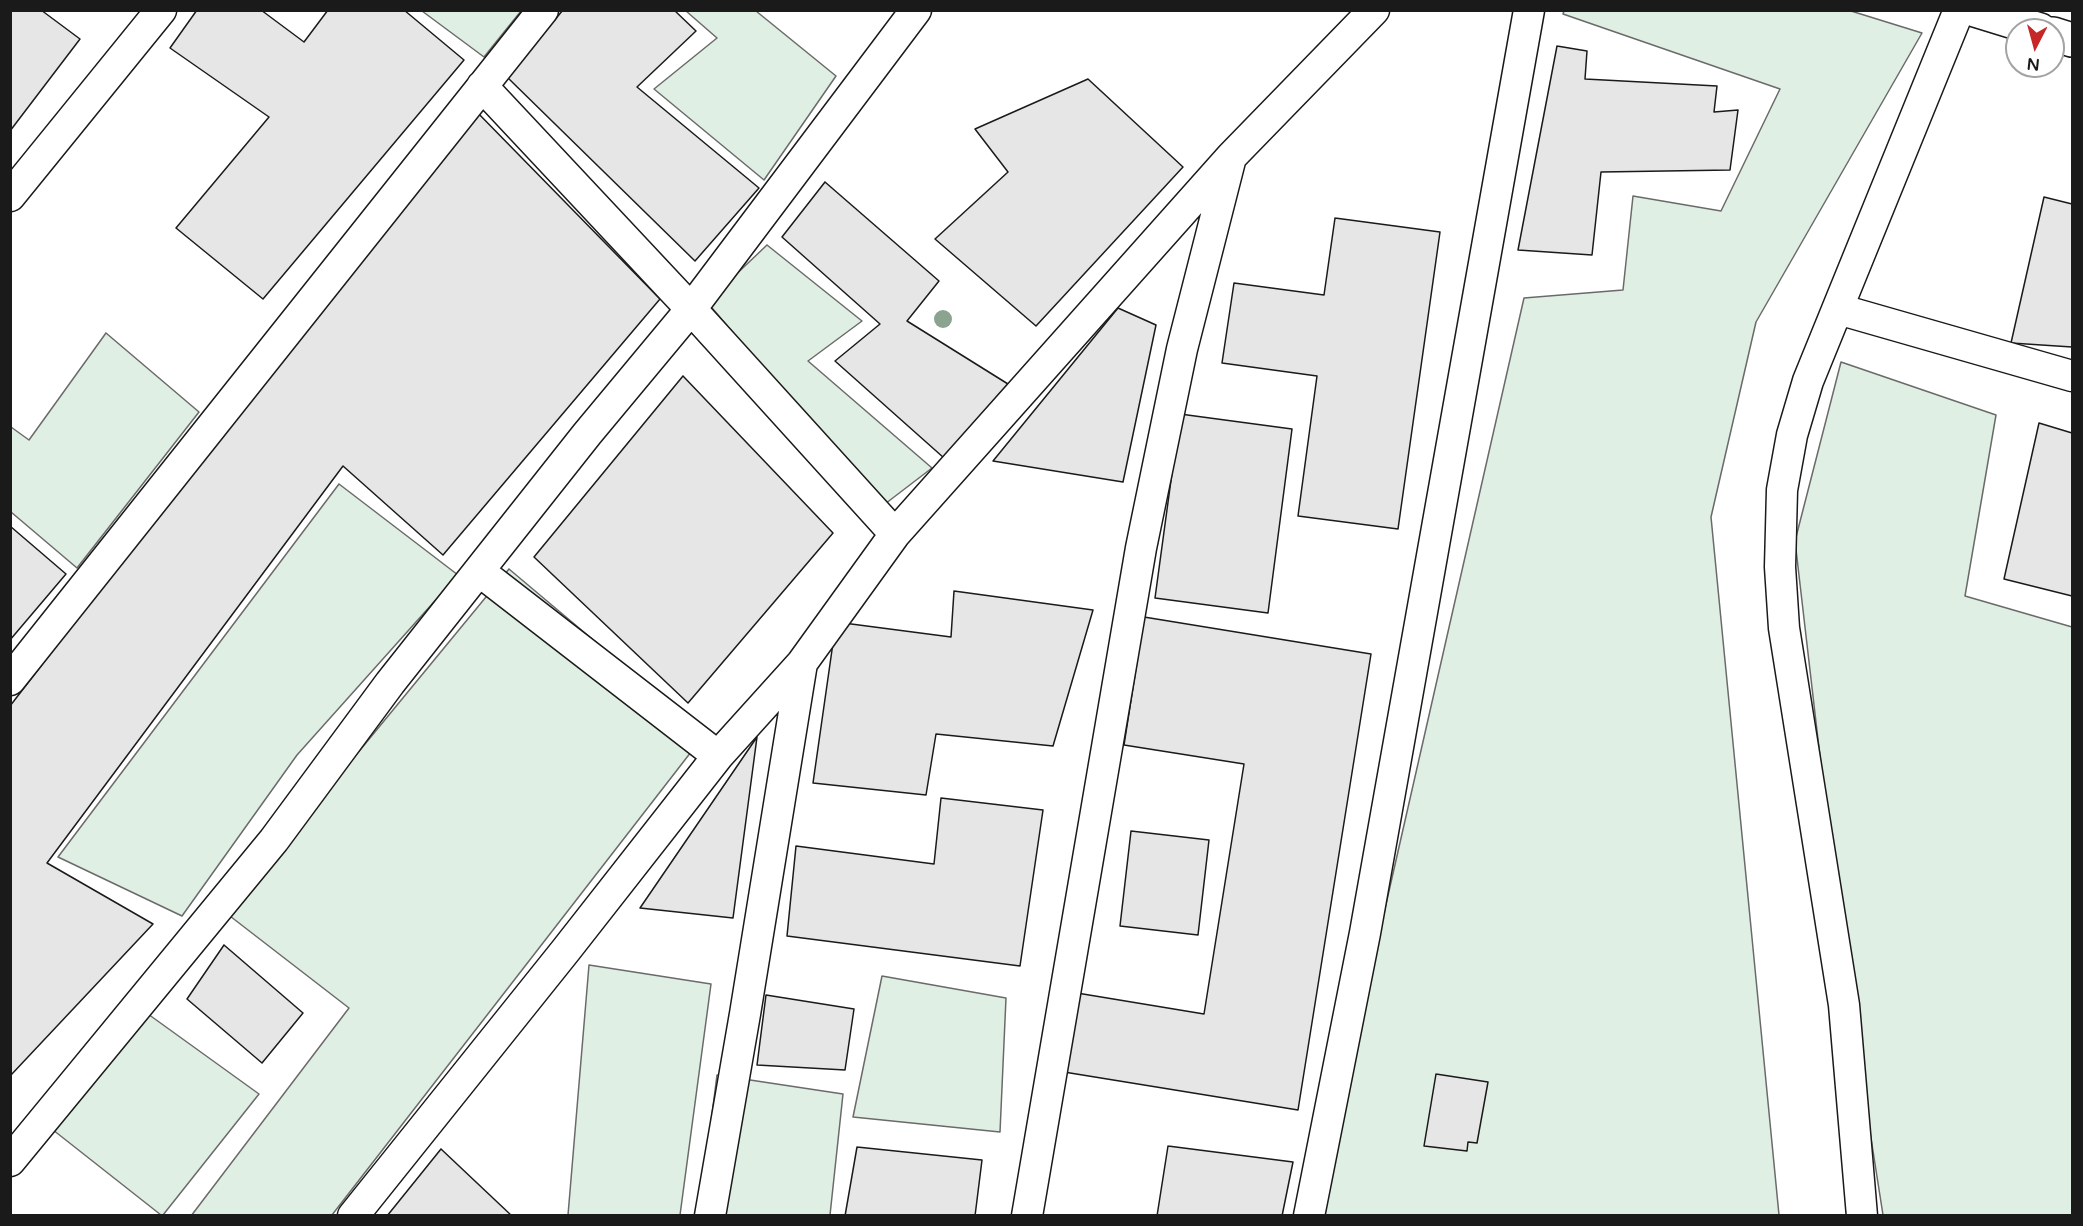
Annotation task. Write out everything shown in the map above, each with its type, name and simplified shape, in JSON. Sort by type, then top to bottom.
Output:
[{"type":"highway","points":[[1975,10],[2005,19]]},
{"type":"street","points":[[10,196],[161,10]]},
{"type":"street","points":[[10,680],[543,10]]},
{"type":"street","points":[[10,1161],[274,840],[390,683],[587,434],[692,309],[916,10]]},
{"type":"street","points":[[353,1215],[718,756],[802,663],[895,534],[1231,157],[1374,10]]},
{"type":"street","points":[[1309,1215],[1365,933],[1529,10]]},
{"type":"street","points":[[1862,1215],[1844,1005],[1784,628],[1780,567],[1782,490],[1792,435],[1808,381],[1959,10]]},
{"type":"street","points":[[482,86],[692,309],[895,534]]},
{"type":"street","points":[[1027,1215],[1141,548],[1182,349],[1231,157]]},
{"type":"street","points":[[1838,309],[2073,376]]},
{"type":"street","points":[[479,571],[718,756]]},
{"type":"street","points":[[710,1215],[802,663]]},
{"type":"green space","points":[[422,11],[521,11],[484,57]]},
{"type":"green space","points":[[686,11],[756,11],[836,76],[764,180],[654,89],[717,38]]},
{"type":"green space","points":[[1564,11],[1851,11],[1922,33],[1756,322],[1711,517],[1779,1215],[1315,1216],[1524,298],[1623,290],[1633,196],[1721,211],[1780,89],[1563,14]]},
{"type":"green space","points":[[767,245],[862,321],[808,361],[932,468],[881,507],[707,302]]},
{"type":"green space","points":[[106,333],[199,412],[77,568],[11,512],[11,427],[29,440]]},
{"type":"green space","points":[[1841,362],[1996,415],[1965,596],[2072,627],[2072,1215],[1883,1215],[1845,972],[1795,541]]},
{"type":"green space","points":[[339,484],[458,575],[297,755],[182,916],[58,857]]},
{"type":"green space","points":[[509,569],[705,734],[332,1215],[191,1216],[349,1008],[226,913]]},
{"type":"green space","points":[[589,965],[711,984],[680,1215],[568,1215]]},
{"type":"green space","points":[[882,976],[1006,998],[1000,1132],[853,1117]]},
{"type":"green space","points":[[148,1014],[259,1094],[163,1215],[48,1126]]},
{"type":"green space","points":[[717,1075],[843,1094],[830,1215],[699,1216]]},
{"type":"building","points":[[10,10],[41,10],[80,39],[10,131]]},
{"type":"building","points":[[197,10],[261,10],[304,42],[328,10],[404,10],[464,60],[263,299],[176,228],[269,117],[170,48]]},
{"type":"building","points":[[563,10],[674,10],[696,31],[637,87],[759,188],[695,261],[507,77]]},
{"type":"building","points":[[1557,46],[1587,51],[1585,79],[1717,86],[1714,112],[1738,110],[1730,170],[1601,172],[1592,255],[1518,250]]},
{"type":"building","points":[[1088,79],[1183,167],[1036,326],[935,239],[1008,172],[975,129]]},
{"type":"building","points":[[473,108],[660,299],[443,555],[343,466],[47,863],[153,924],[11,1075],[10,706]]},
{"type":"building","points":[[825,182],[939,281],[907,321],[1008,384],[944,458],[835,361],[880,324],[782,237]]},
{"type":"building","points":[[2044,197],[2072,204],[2072,347],[2011,343]]},
{"type":"building","points":[[1335,218],[1440,232],[1398,529],[1298,516],[1317,376],[1222,363],[1234,283],[1324,295]]},
{"type":"building","points":[[1118,308],[1156,325],[1123,482],[993,461]]},
{"type":"building","points":[[683,376],[833,533],[688,703],[534,557]]},
{"type":"building","points":[[1180,414],[1292,429],[1268,613],[1155,598]]},
{"type":"building","points":[[2039,423],[2072,433],[2072,596],[2004,579]]},
{"type":"building","points":[[10,526],[66,574],[10,640]]},
{"type":"building","points":[[954,591],[1093,610],[1053,746],[936,734],[926,795],[813,783],[836,622],[951,637]]},
{"type":"building","points":[[1144,617],[1371,654],[1298,1110],[1064,1072],[1077,993],[1204,1014],[1244,764],[1124,745]]},
{"type":"building","points":[[757,737],[733,918],[640,908]]},
{"type":"building","points":[[941,798],[1043,810],[1020,966],[787,936],[796,846],[934,864]]},
{"type":"building","points":[[1131,831],[1209,840],[1198,935],[1120,926]]},
{"type":"building","points":[[224,945],[303,1013],[262,1063],[187,999]]},
{"type":"building","points":[[766,995],[854,1009],[845,1070],[757,1065]]},
{"type":"building","points":[[1436,1074],[1488,1082],[1477,1143],[1468,1142],[1467,1151],[1424,1146]]},
{"type":"building","points":[[1168,1146],[1293,1162],[1282,1216],[1157,1216]]},
{"type":"building","points":[[857,1147],[982,1160],[975,1216],[845,1216]]},
{"type":"building","points":[[441,1149],[512,1216],[387,1216]]}]
